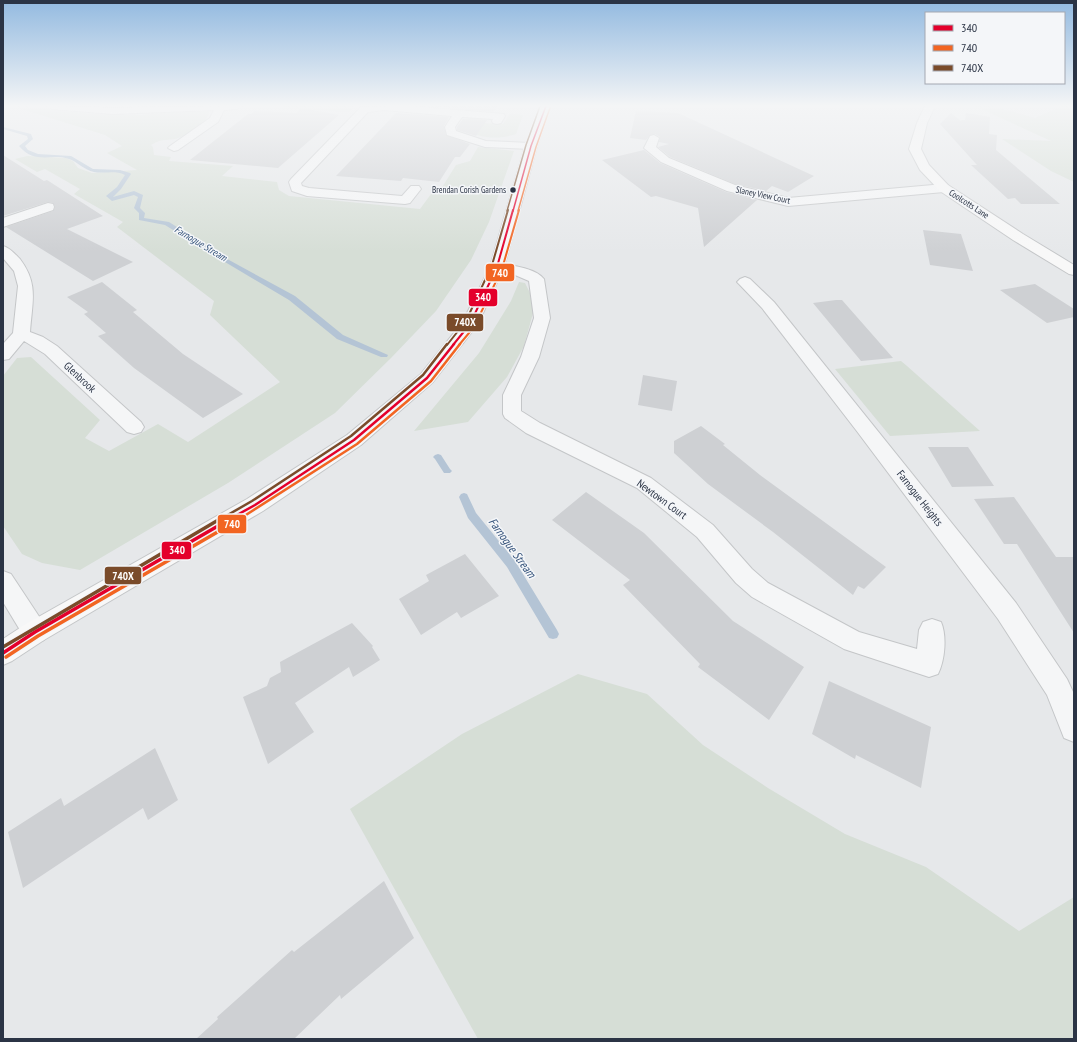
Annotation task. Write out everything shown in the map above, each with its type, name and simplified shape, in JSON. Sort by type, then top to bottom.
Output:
[{"type":"main road","points":[[3,653],[35,632],[255,505],[354,440],[427,378],[470,324],[497,267],[529,155]]},
{"type":"main road","name":"Coolcotts Lane","points":[[918,155],[924,167],[944,188],[1018,237],[1074,270]]},
{"type":"street","points":[[321,155],[295,182],[296,188],[307,192],[405,200],[415,189]]},
{"type":"street","name":"Slaney View Court","points":[[658,155],[665,160],[731,188],[788,202],[944,188]]},
{"type":"street","points":[[3,223],[48,207]]},
{"type":"street","points":[[3,250],[21,271],[26,286],[21,334],[3,355]]},
{"type":"street","name":"Newtown Court","points":[[497,267],[519,271],[536,279],[542,318],[530,357],[512,395],[512,414],[533,428],[644,483],[705,531],[744,576],[760,590],[853,641],[929,665],[932,630]]},
{"type":"street","name":"Farnogue Heights","points":[[745,282],[768,305],[1007,611],[1058,688],[1074,728]]},
{"type":"street","name":"Glenbrook","points":[[21,334],[36,340],[50,350],[134,428]]},
{"type":"street","points":[[3,581],[35,632]]},
{"type":"shaded area","points":[[110,155],[154,155],[171,157],[169,161],[233,166],[222,176],[277,182],[279,190],[289,196],[420,209],[434,190],[441,189],[456,165],[470,161],[474,155],[513,155],[489,222],[471,260],[436,311],[335,413],[228,483],[80,570],[42,563],[22,554],[3,526],[3,376],[17,358],[31,357],[100,420],[85,438],[109,451],[158,424],[188,442],[280,382],[210,315],[214,301],[117,227],[123,222],[74,194],[80,189],[45,169],[37,172],[15,159],[27,156],[66,158],[73,161],[78,168],[92,173],[137,170]]},
{"type":"shaded area","points":[[1026,155],[1074,155],[1074,182],[1051,171]]},
{"type":"shaded area","points":[[519,282],[525,283],[530,293],[533,313],[524,346],[507,377],[468,422],[414,431],[479,353],[511,301]]},
{"type":"shaded area","points":[[901,361],[980,431],[890,436],[835,369]]},
{"type":"shaded area","points":[[578,674],[647,694],[703,745],[768,788],[845,834],[926,867],[1019,931],[1074,897],[1074,1039],[478,1039],[350,809],[462,734]]},
{"type":"building","points":[[3,155],[44,181],[47,180],[103,216],[67,229],[133,262],[93,281],[6,227],[53,211],[55,207],[53,203],[48,202],[3,216]]},
{"type":"building","points":[[197,155],[293,155],[278,168],[190,160]]},
{"type":"building","points":[[356,155],[462,155],[460,157],[455,157],[439,182],[403,178],[401,181],[336,176]]},
{"type":"building","points":[[625,155],[650,155],[660,163],[726,192],[757,200],[704,247],[698,208],[656,196],[651,197],[602,160]]},
{"type":"building","points":[[667,155],[768,155],[814,176],[788,192],[772,186],[766,191],[735,184]]},
{"type":"building","points":[[968,155],[1001,155],[1060,204],[1021,204],[1015,198],[1008,199],[971,165],[977,165]]},
{"type":"building","points":[[923,230],[961,234],[973,271],[930,265]]},
{"type":"building","points":[[102,282],[137,310],[133,312],[183,354],[243,394],[203,418],[134,368],[98,336],[106,333],[84,314],[88,312],[67,297]]},
{"type":"building","points":[[1035,284],[1074,309],[1074,317],[1047,323],[1000,290]]},
{"type":"building","points":[[842,300],[893,358],[861,361],[813,303]]},
{"type":"building","points":[[643,375],[677,381],[672,411],[638,405]]},
{"type":"building","points":[[701,426],[725,444],[723,445],[760,475],[886,567],[864,589],[858,586],[853,595],[773,532],[708,484],[674,453],[674,441]]},
{"type":"building","points":[[928,447],[968,447],[994,486],[952,487]]},
{"type":"building","points":[[586,492],[644,533],[733,621],[804,667],[769,720],[698,667],[700,664],[623,585],[630,580],[552,520]]},
{"type":"building","points":[[1014,497],[1056,557],[1074,557],[1074,633],[1017,544],[1004,544],[974,499]]},
{"type":"building","points":[[465,554],[499,596],[461,618],[457,612],[421,635],[399,599],[429,581],[426,575]]},
{"type":"building","points":[[352,623],[373,646],[372,647],[380,660],[353,677],[349,667],[295,703],[314,732],[268,764],[243,697],[267,686],[270,678],[281,672],[280,662]]},
{"type":"building","points":[[829,681],[931,727],[921,788],[856,755],[855,759],[812,734]]},
{"type":"building","points":[[155,748],[178,800],[148,820],[143,808],[23,888],[8,832],[61,798],[64,806]]},
{"type":"building","points":[[384,881],[414,938],[341,999],[340,995],[294,1039],[196,1039],[218,1019],[217,1017],[292,950],[294,952]]},
{"type":"waterway","name":"Farnogue Stream","points":[[35,155],[69,157],[92,170],[120,171],[128,174],[119,188],[109,196],[112,199],[134,193],[141,196],[137,208],[142,213],[141,219],[167,223],[227,261],[292,298],[340,337],[384,355]]},
{"type":"waterway","name":"Farnogue Stream","points":[[438,457],[447,471]]},
{"type":"waterway","name":"Farnogue Stream","points":[[464,497],[472,515],[511,564],[553,634]]},
{"type":"transit line","name":"740X","points":[[3,647],[33,628],[252,501],[351,436],[423,375],[466,321],[492,265],[523,155]]},
{"type":"transit line","name":"340","points":[[3,653],[35,632],[255,505],[354,440],[427,378],[470,324],[497,267],[529,155]]},
{"type":"transit line","name":"740","points":[[6,657],[38,636],[258,509],[357,444],[431,381],[474,327],[502,269],[534,155]]},
{"type":"place","name":"Brendan Corish Gardens","points":[[513,190]]}]
